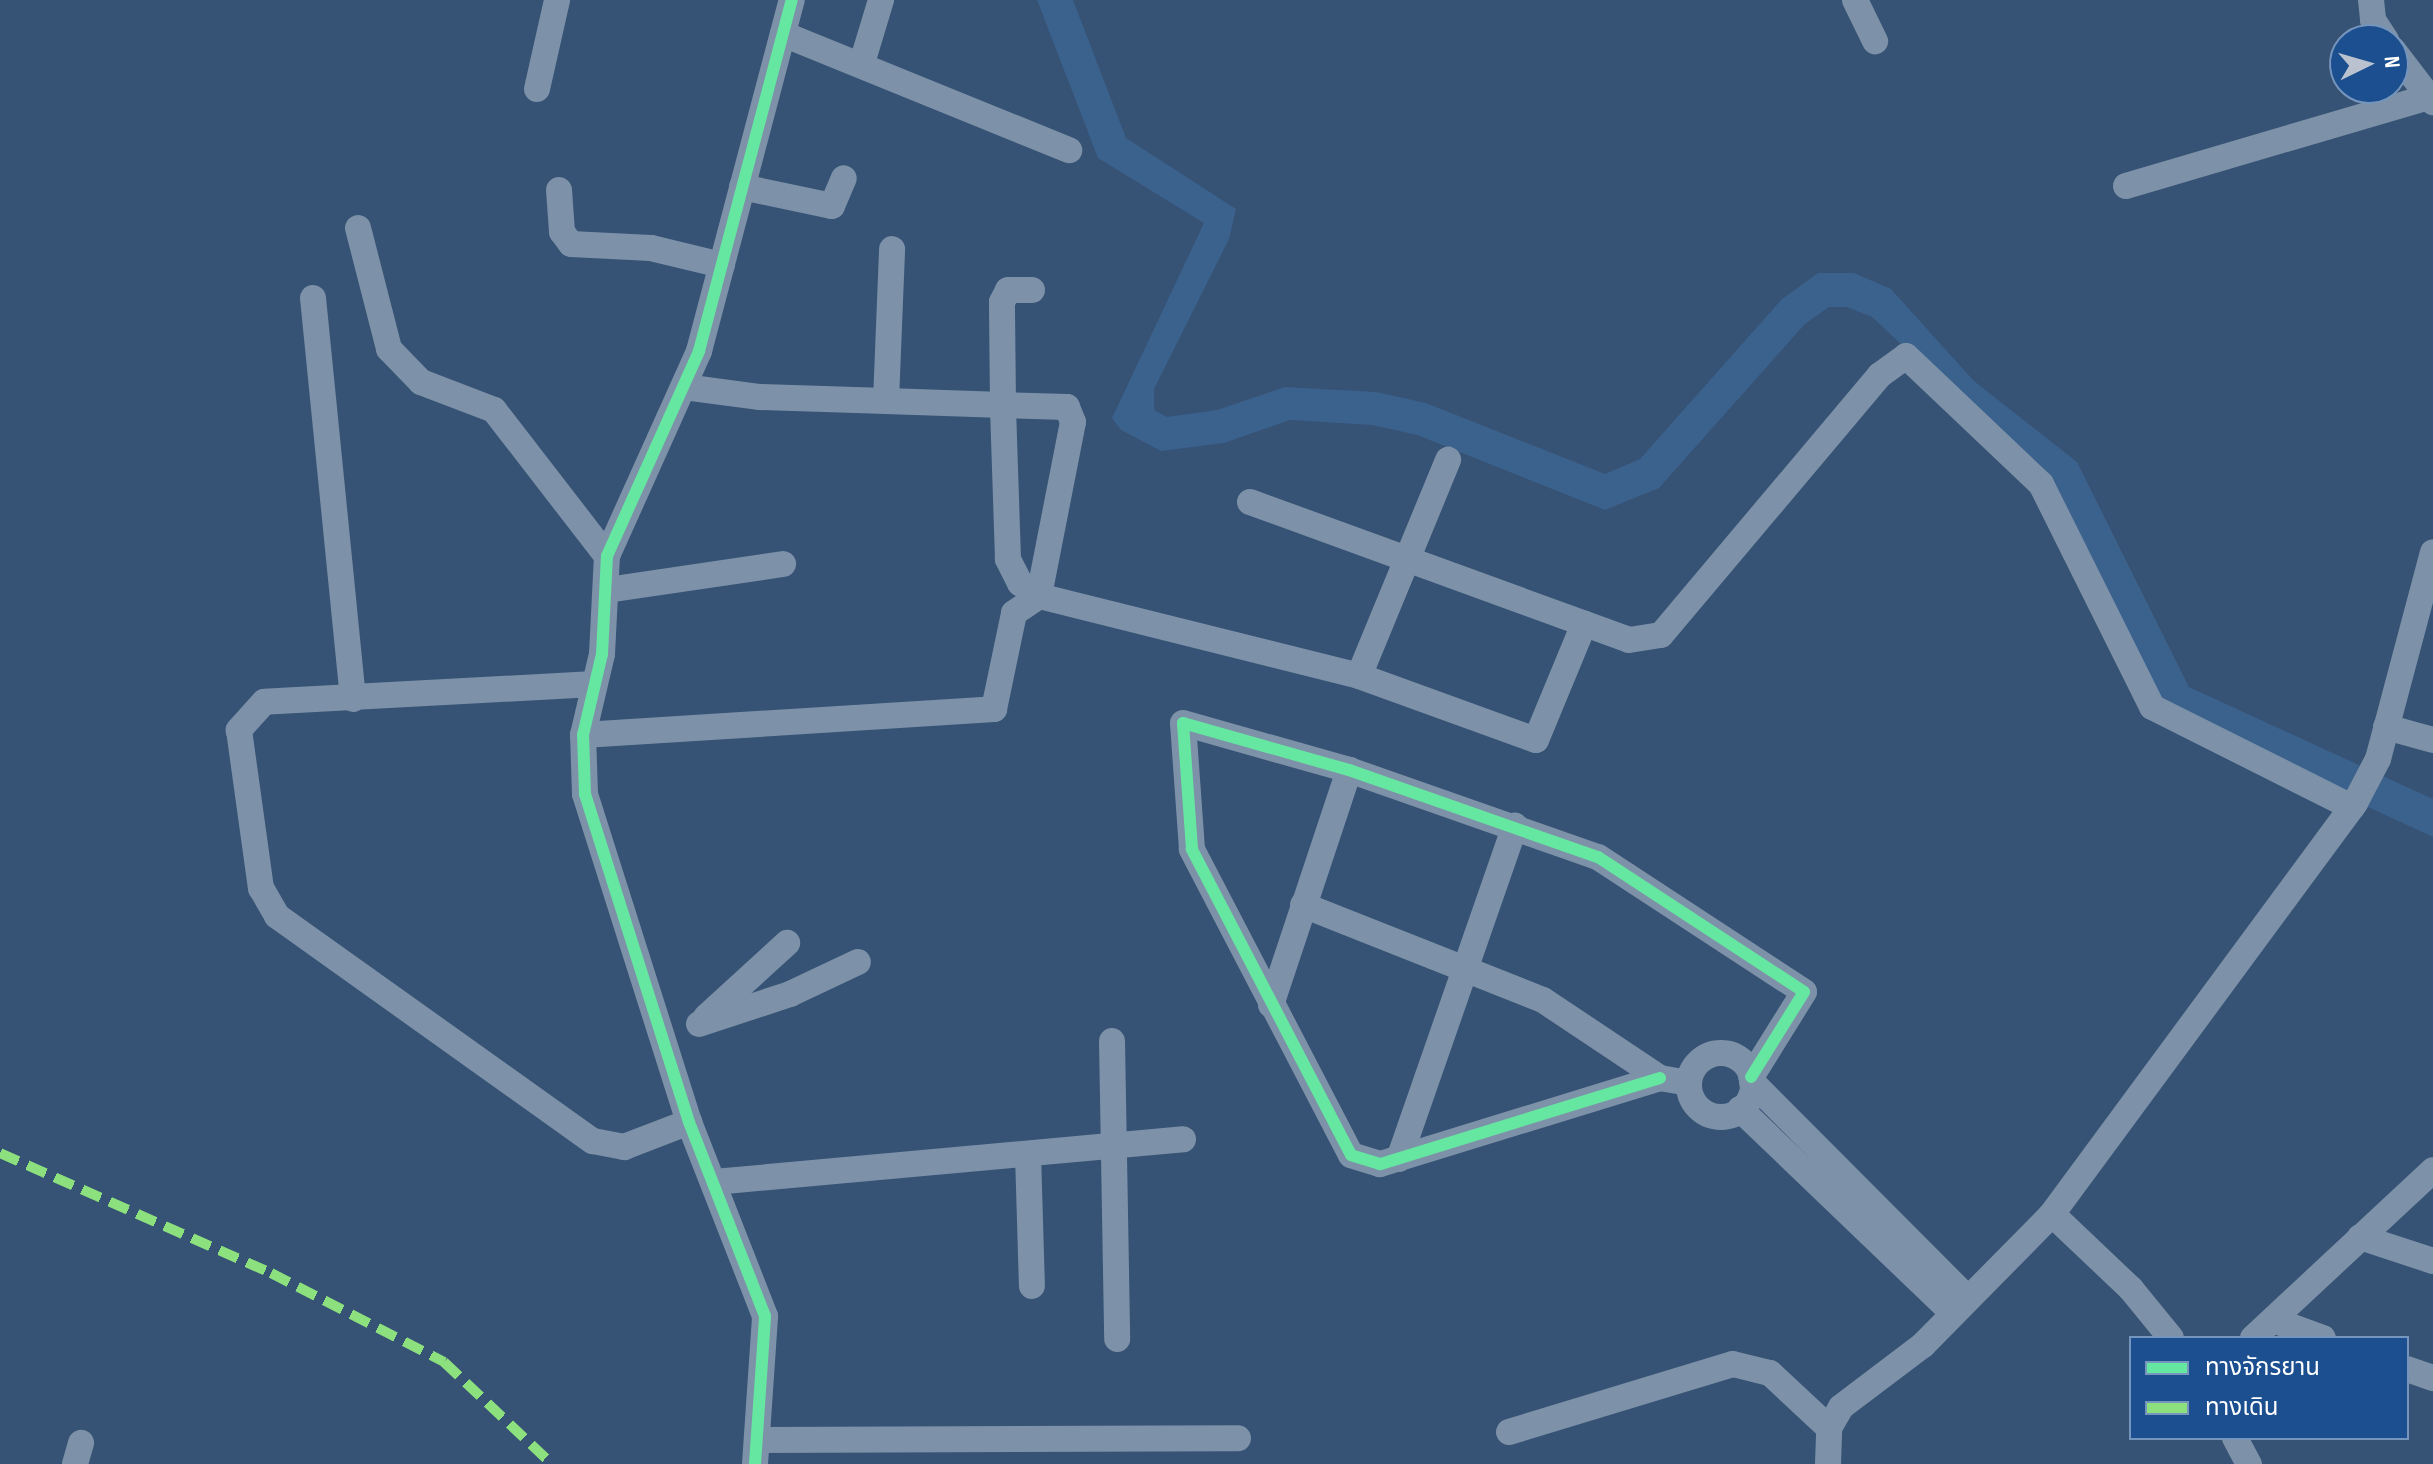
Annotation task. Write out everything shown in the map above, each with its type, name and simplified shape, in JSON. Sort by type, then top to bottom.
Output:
[{"type":"street","points":[[537,89],[557,0]]},
{"type":"street","points":[[792,0],[722,265],[684,387],[629,496],[607,556],[607,590],[594,684],[583,735],[585,794],[689,1122],[765,1316],[756,1452],[1238,1438]]},
{"type":"street","points":[[862,63],[881,0]]},
{"type":"street","points":[[1855,0],[1875,41]]},
{"type":"street","points":[[2371,0],[2376,24]]},
{"type":"street","points":[[783,34],[862,63],[1069,150]]},
{"type":"street","points":[[2126,186],[2429,100],[2409,72]]},
{"type":"street","points":[[742,187],[832,206],[844,178]]},
{"type":"street","points":[[559,190],[562,232],[575,246],[651,248],[722,265]]},
{"type":"street","points":[[358,228],[389,349],[421,382],[494,410],[607,556]]},
{"type":"street","points":[[886,401],[892,249]]},
{"type":"street","points":[[1032,290],[1004,294],[1003,405],[1008,559],[1020,583],[1039,596],[1359,676],[1536,740],[1584,624]]},
{"type":"street","points":[[313,298],[353,699]]},
{"type":"street","points":[[1250,502],[1407,562],[1629,640],[1661,635],[1880,375],[1898,358],[1911,358],[2041,484],[2152,707],[2354,805]]},
{"type":"street","points":[[583,735],[994,709],[1014,613],[1039,596],[1073,417],[1067,407],[760,397],[684,387]]},
{"type":"street","points":[[1359,676],[1448,460]]},
{"type":"street","points":[[1828,1464],[1829,1428],[1841,1407],[1960,1306],[2052,1214],[2354,805],[2378,759],[2433,552]]},
{"type":"street","points":[[607,590],[783,564]]},
{"type":"street","points":[[594,684],[264,702],[239,730],[261,888],[277,916],[593,1141],[624,1147],[689,1122]]},
{"type":"street","points":[[1660,1078],[1380,1164],[1351,1155],[1192,849],[1183,723],[1349,770],[1598,857],[1804,992],[1752,1079],[1740,1109],[1724,1117],[1704,1112],[1689,1083]]},
{"type":"street","points":[[2386,727],[2433,740]]},
{"type":"street","points":[[1271,1005],[1349,770]]},
{"type":"street","points":[[1399,1159],[1464,965],[1515,826]]},
{"type":"street","points":[[1303,905],[1464,965],[1583,1021],[1660,1078],[1689,1083]]},
{"type":"street","points":[[699,1024],[787,943]]},
{"type":"street","points":[[665,1039],[699,1024],[790,994],[858,962]]},
{"type":"street","points":[[1112,1041],[1111,1146],[1117,1339]]},
{"type":"street","points":[[1689,1083],[1702,1059],[1721,1053],[1740,1060],[1752,1079],[1960,1306]]},
{"type":"street","points":[[1740,1109],[1960,1306]]},
{"type":"street","points":[[714,1182],[1183,1139]]},
{"type":"street","points":[[1028,1154],[1032,1286]]},
{"type":"street","points":[[2255,1336],[2433,1170]]},
{"type":"street","points":[[2052,1214],[2131,1289],[2169,1336]]},
{"type":"street","points":[[2360,1237],[2433,1261]]},
{"type":"street","points":[[2273,1320],[2317,1336]]},
{"type":"street","points":[[1509,1432],[1733,1364],[1770,1373],[1829,1428]]},
{"type":"street","points":[[2409,1370],[2433,1378]]},
{"type":"street","points":[[2236,1440],[2249,1464]]},
{"type":"water","points":[[1037,0],[1073,0],[1126,138],[1236,209],[1229,239],[1154,389],[1154,410],[1167,417],[1217,410],[1285,387],[1376,392],[1426,403],[1605,474],[1640,459],[1782,299],[1818,273],[1854,273],[1891,289],[1974,381],[2077,462],[2189,687],[2433,799],[2433,837],[2165,713],[2051,484],[1872,317],[1847,307],[1829,307],[1805,324],[1659,488],[1605,510],[1417,435],[1372,425],[1290,420],[1224,443],[1161,451],[1121,430],[1112,418],[1204,223],[1098,158]]},
{"type":"marked path","points":[[0,1153],[271,1273],[444,1362],[552,1464]]},
{"type":"cycle path","points":[[755,1464],[765,1316],[689,1122],[585,794],[583,735],[602,654],[607,556],[699,351],[792,0]]},
{"type":"cycle path","points":[[1660,1078],[1380,1164],[1351,1155],[1192,849],[1183,723],[1349,770],[1598,857],[1804,992],[1751,1077]]}]
